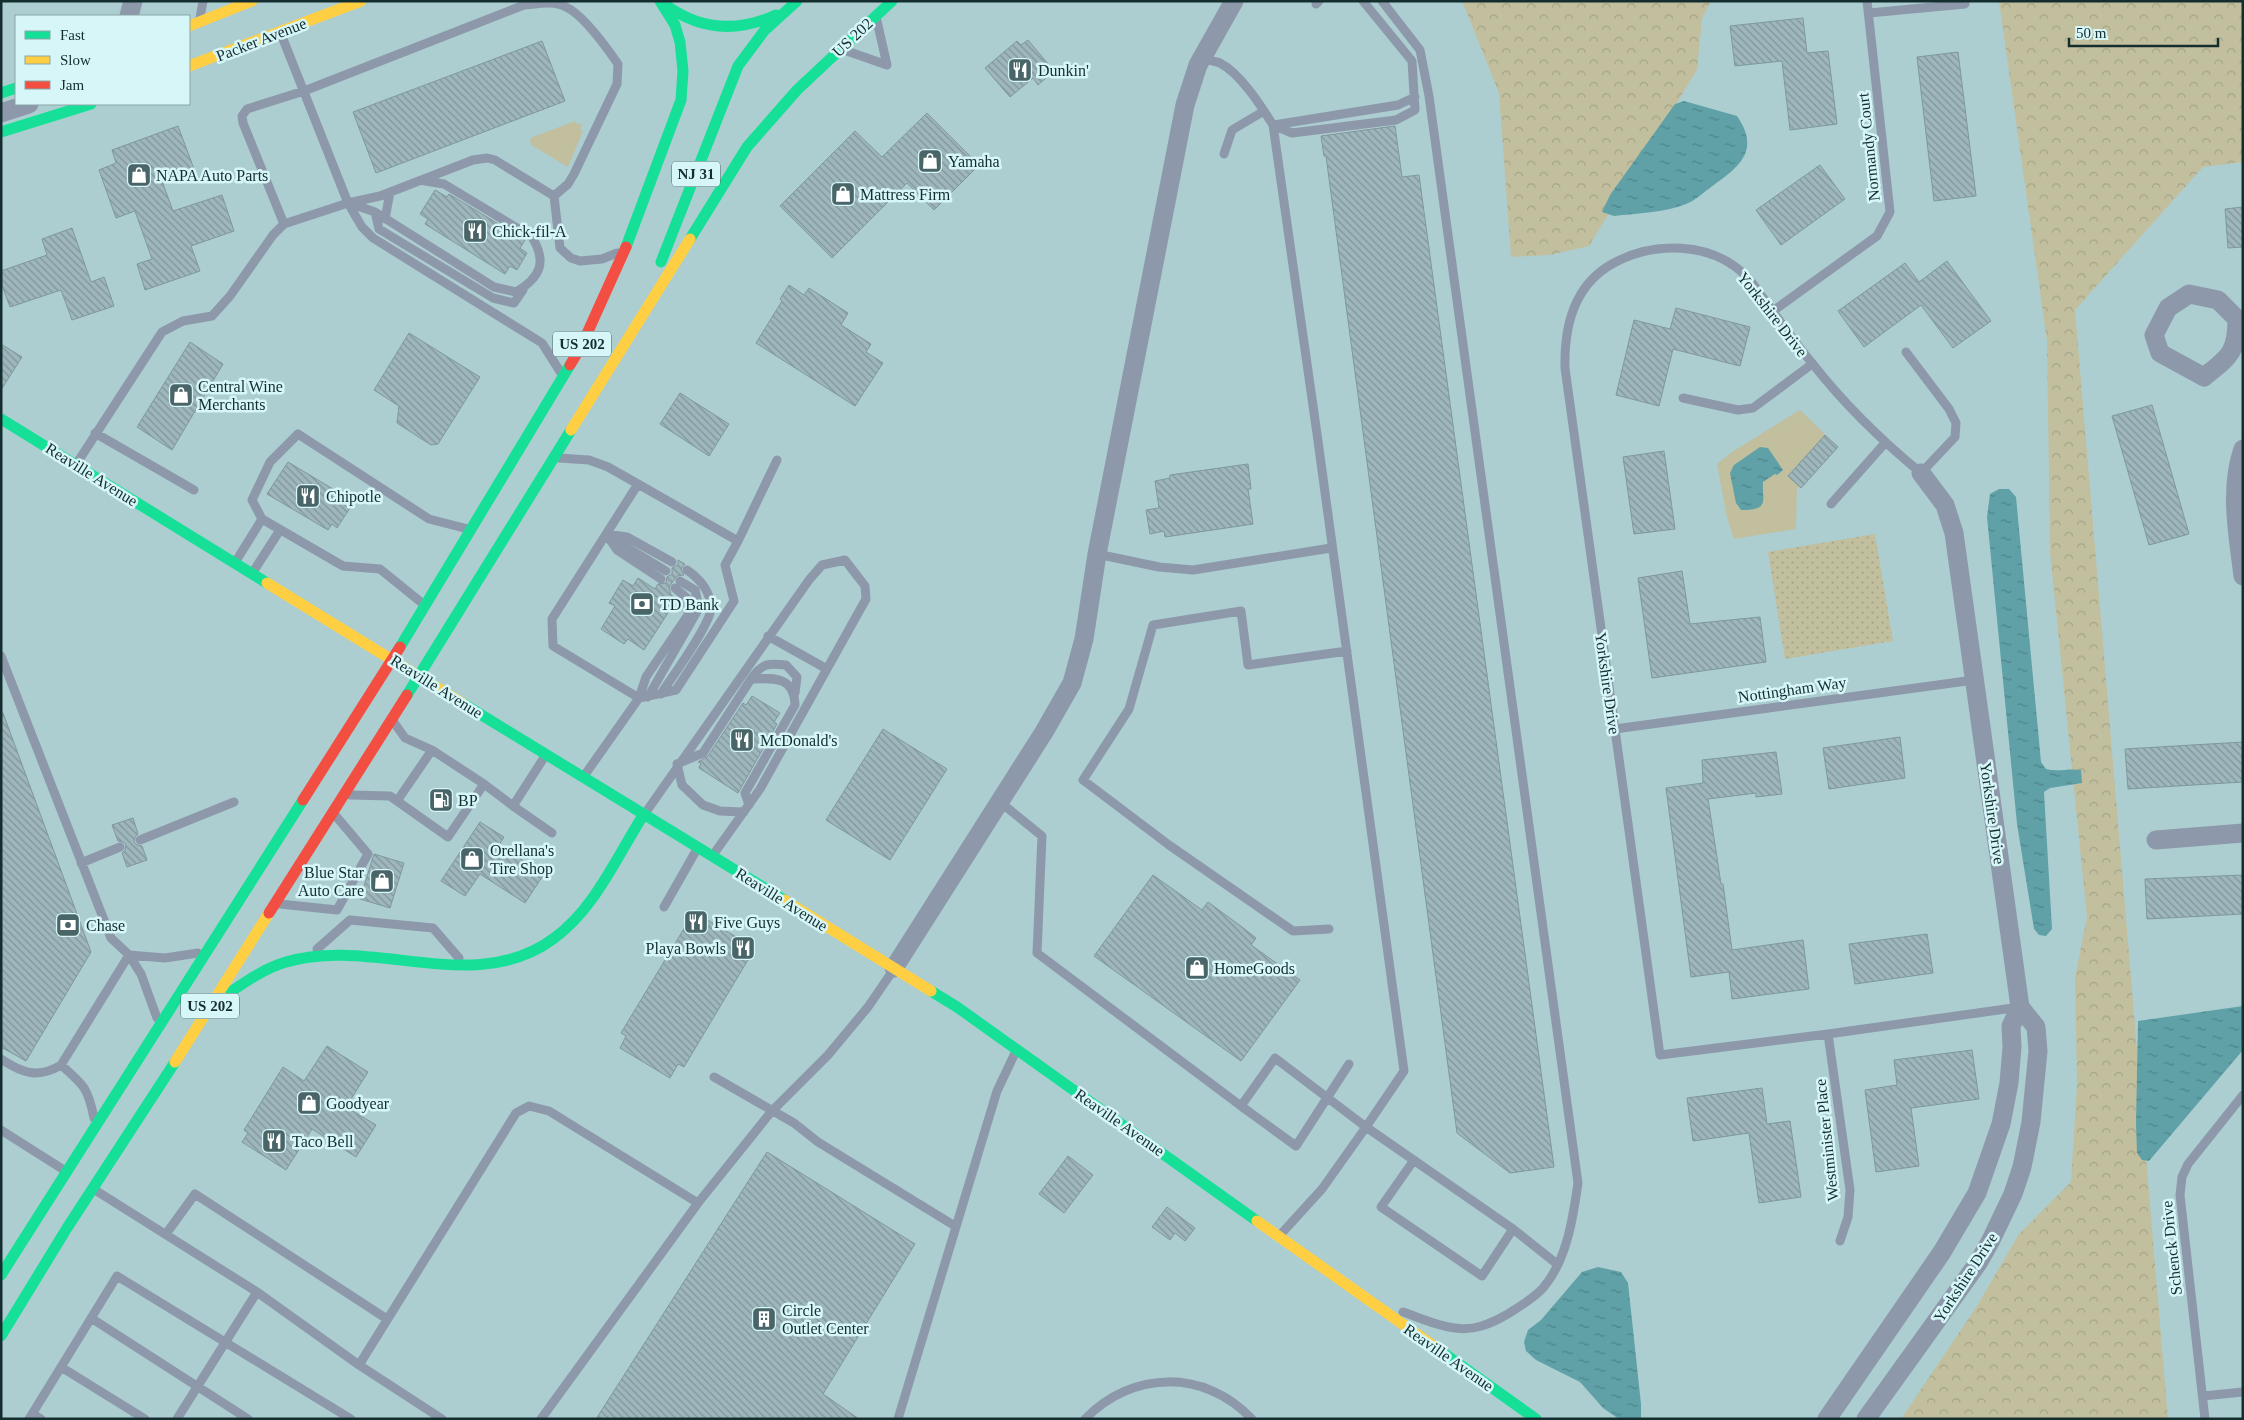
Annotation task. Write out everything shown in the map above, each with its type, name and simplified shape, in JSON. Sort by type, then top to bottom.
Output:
[{"type":"main road","points":[[194,24],[252,1]]},
{"type":"main road","name":"Packer Avenue","points":[[190,66],[361,1]]},
{"type":"main road","points":[[661,1],[681,17],[725,28],[739,28],[764,21],[793,5]]},
{"type":"main road","name":"US 202","points":[[2,1272],[392,658],[564,377],[593,322],[626,248],[681,100],[683,71],[680,42],[674,24],[661,1]]},
{"type":"main road","name":"US 202","points":[[1,1336],[345,795],[747,148],[771,117],[839,48],[892,1]]},
{"type":"main road","name":"NJ 31","points":[[620,352],[663,258],[738,66],[766,26],[793,5]]},
{"type":"main road","points":[[1,93],[15,88]]},
{"type":"main road","points":[[1,132],[88,105]]},
{"type":"main road","name":"Reaville Avenue","points":[[6,425],[76,464],[957,1007],[1368,1300],[1440,1348],[1536,1419]]},
{"type":"main road","points":[[212,1003],[262,972],[294,959],[327,955],[362,955],[466,967],[498,964],[529,953],[554,937],[577,916],[644,814]]},
{"type":"street","points":[[129,15],[133,1]]},
{"type":"street","points":[[894,968],[1044,732],[1072,683],[1084,639],[1098,554],[1185,105],[1201,58],[1234,1]]},
{"type":"street","points":[[1,113],[26,105]]},
{"type":"street","points":[[2189,294],[2218,300],[2237,319],[2236,362],[2204,377],[2160,353],[2154,335],[2168,308],[2189,294]]},
{"type":"street","points":[[2243,449],[2237,484],[2237,514],[2243,576]]},
{"type":"street","name":"Yorkshire Drive","points":[[1866,1419],[1978,1263],[2013,1194],[2022,1167],[2031,1122],[2038,1051],[2036,1027],[2020,1007],[1954,533],[1950,516],[1937,493],[1921,473]]},
{"type":"street","points":[[2156,840],[2243,833]]},
{"type":"street","name":"Yorkshire Drive","points":[[1826,1419],[1942,1252],[1977,1193],[2001,1124],[2010,1074],[2011,1026],[2020,1007]]},
{"type":"lane","points":[[194,24],[202,1]]},
{"type":"lane","points":[[1273,125],[1292,133],[1396,120],[1415,110],[1412,61],[1362,1]]},
{"type":"lane","points":[[1368,1300],[1456,1328],[1486,1326],[1527,1302],[1544,1287],[1557,1264],[1572,1223],[1578,1183],[1431,106],[1420,50],[1382,1]]},
{"type":"lane","name":"Normandy Court","points":[[1774,311],[1877,236],[1890,212],[1867,1]]},
{"type":"lane","points":[[284,224],[242,116],[247,110],[304,91],[524,5],[548,2],[566,7],[586,24],[618,64],[617,84],[574,174],[568,184],[554,196]]},
{"type":"lane","points":[[1869,13],[1966,4]]},
{"type":"lane","points":[[839,48],[887,65],[875,16]]},
{"type":"lane","points":[[280,31],[348,203],[362,227],[373,238],[542,342],[564,377]]},
{"type":"lane","points":[[1201,58],[1220,64],[1237,77],[1273,125],[1316,424],[1331,548],[1404,1071],[1322,1189],[1280,1236]]},
{"type":"lane","points":[[1273,125],[1398,106],[1415,97]]},
{"type":"lane","points":[[1224,154],[1232,130],[1264,111]]},
{"type":"lane","points":[[76,464],[162,332],[183,321],[212,316],[230,296],[273,235],[284,224],[348,203],[390,192],[473,160],[486,158],[495,160],[554,196]]},
{"type":"lane","points":[[348,203],[375,212],[494,287],[516,292],[530,283],[541,265],[539,249],[532,237],[444,184],[422,180]]},
{"type":"lane","points":[[385,218],[390,192]]},
{"type":"lane","points":[[554,196],[560,248],[571,258],[580,261],[602,259],[626,248]]},
{"type":"lane","points":[[375,212],[379,229],[493,298],[514,302],[525,287]]},
{"type":"lane","name":"Yorkshire Drive","points":[[1828,1034],[1660,1055],[1565,368],[1564,342],[1568,321],[1582,293],[1591,281],[1610,266],[1629,255],[1656,249],[1682,248],[1706,252],[1731,264],[1746,276],[1812,364],[1886,443],[1921,473]]},
{"type":"lane","points":[[1906,352],[1949,409],[1956,423],[1955,437],[1921,473]]},
{"type":"lane","points":[[1683,398],[1738,410],[1752,408],[1812,364]]},
{"type":"lane","points":[[95,433],[194,490]]},
{"type":"lane","points":[[424,604],[380,569],[343,566],[262,519],[252,500],[270,462],[298,434],[429,519],[471,530]]},
{"type":"lane","points":[[1832,504],[1886,443]]},
{"type":"lane","points":[[554,458],[589,460],[638,484],[738,542]]},
{"type":"lane","points":[[638,484],[552,619],[553,646],[644,697],[676,690],[734,601],[725,565],[777,460]]},
{"type":"lane","points":[[235,562],[262,519]]},
{"type":"lane","points":[[252,573],[280,530]]},
{"type":"lane","points":[[606,534],[627,536],[672,562]]},
{"type":"lane","points":[[606,534],[616,550],[664,575]]},
{"type":"lane","points":[[1098,554],[1159,567],[1193,570],[1331,548]]},
{"type":"lane","points":[[644,814],[677,764],[809,580],[822,565],[845,560],[865,586],[866,599],[760,789],[712,856]]},
{"type":"lane","points":[[661,694],[702,631],[712,609],[707,590],[696,576],[687,570]]},
{"type":"lane","points":[[584,776],[644,697],[646,677],[688,615],[688,599],[678,584]]},
{"type":"lane","points":[[1329,929],[1293,931],[1169,845],[1083,780],[1129,709],[1153,626],[1241,611],[1248,666],[1346,651]]},
{"type":"lane","points":[[768,636],[827,669]]},
{"type":"lane","points":[[1,656],[111,938],[129,955],[141,974],[160,1024]]},
{"type":"lane","points":[[677,764],[703,753],[759,668],[772,663],[786,665],[797,677],[795,705],[745,793],[747,808]]},
{"type":"lane","points":[[751,679],[773,678],[786,683],[795,693]]},
{"type":"lane","name":"Nottingham Way","points":[[1615,729],[1974,680]]},
{"type":"lane","points":[[392,719],[405,738],[432,750],[484,784],[552,833]]},
{"type":"lane","points":[[398,801],[432,750]]},
{"type":"lane","points":[[513,806],[546,753]]},
{"type":"lane","points":[[677,764],[682,786],[702,805],[720,811],[747,808]]},
{"type":"lane","points":[[345,795],[390,796],[448,837],[484,784]]},
{"type":"lane","points":[[140,840],[234,802]]},
{"type":"lane","points":[[1000,802],[1042,836],[1037,953],[1296,1146],[1349,1064]]},
{"type":"lane","points":[[333,813],[368,854],[337,910]]},
{"type":"lane","points":[[81,863],[120,847]]},
{"type":"lane","points":[[664,907],[698,847]]},
{"type":"lane","points":[[275,904],[337,910],[350,920],[433,928],[466,967]]},
{"type":"lane","points":[[307,957],[350,920]]},
{"type":"lane","points":[[129,955],[165,958],[207,950]]},
{"type":"lane","points":[[1,1059],[19,1069],[37,1073],[51,1071],[61,1065],[129,955]]},
{"type":"lane","points":[[541,1419],[698,1203],[771,1112],[828,1054],[868,1007],[894,968]]},
{"type":"lane","points":[[1828,1034],[2020,1007]]},
{"type":"lane","name":"Westminister Place","points":[[1828,1034],[1850,1190],[1848,1217],[1840,1241]]},
{"type":"lane","points":[[898,1419],[997,1090],[1017,1049]]},
{"type":"lane","points":[[1241,1106],[1275,1058],[1366,1127],[1512,1229],[1557,1264]]},
{"type":"lane","points":[[61,1065],[81,1083],[89,1095],[95,1126]]},
{"type":"lane","points":[[714,1077],[771,1112],[794,1123],[818,1142],[955,1226]]},
{"type":"lane","name":"Schenck Drive","points":[[2205,1419],[2180,1195],[2182,1177],[2188,1164],[2243,1095]]},
{"type":"lane","points":[[359,1365],[516,1113],[529,1106],[549,1111],[698,1203]]},
{"type":"lane","points":[[2,1131],[66,1172]]},
{"type":"lane","points":[[1414,1160],[1381,1207],[1482,1276],[1512,1229]]},
{"type":"lane","points":[[93,1189],[257,1292],[359,1365],[442,1419]]},
{"type":"lane","points":[[166,1234],[195,1194],[387,1319]]},
{"type":"lane","points":[[41,1419],[31,1416],[117,1276],[351,1419]]},
{"type":"lane","points":[[177,1419],[257,1292]]},
{"type":"lane","points":[[91,1318],[248,1419]]},
{"type":"lane","points":[[61,1367],[145,1419]]},
{"type":"lane","points":[[1085,1419],[1098,1406],[1120,1392],[1145,1384],[1171,1381],[1196,1385],[1219,1394],[1242,1408],[1252,1419]]},
{"type":"lane","points":[[2203,1396],[2243,1392]]},
{"type":"green space","points":[[1462,1],[1711,1],[1702,19],[1697,70],[1589,246],[1550,255],[1511,257],[1499,93]]},
{"type":"green space","points":[[1999,1],[2243,1],[2243,162],[2203,167],[2075,310],[2168,1419],[1901,1419],[1977,1306],[2019,1234],[2071,1182],[2077,1084],[2075,977],[2087,917],[2050,552],[2047,341]]},
{"type":"green space","points":[[575,121],[576,124],[582,125],[580,129],[583,131],[568,167],[531,145],[530,139],[533,137]]},
{"type":"green space","points":[[1800,410],[1838,447],[1801,488],[1797,487],[1796,529],[1734,539],[1727,518],[1717,464],[1732,452]]},
{"type":"green space","points":[[1875,534],[1893,641],[1785,659],[1768,552]]},
{"type":"water","points":[[1684,101],[1737,116],[1744,128],[1747,139],[1747,149],[1744,157],[1730,172],[1689,203],[1660,211],[1614,216],[1602,212],[1610,195],[1675,104]]},
{"type":"water","points":[[1760,447],[1768,448],[1783,470],[1763,482],[1763,500],[1760,506],[1750,510],[1741,510],[1736,503],[1730,473],[1734,465]]},
{"type":"water","points":[[1999,489],[2009,489],[2016,497],[2041,762],[2046,769],[2081,770],[2082,783],[2050,788],[2044,792],[2052,929],[2046,936],[2039,935],[2034,929],[2017,824],[1987,517],[1990,494]]},
{"type":"water","points":[[2243,1006],[2243,1050],[2149,1161],[2142,1160],[2137,1153],[2136,1124],[2138,1021]]},
{"type":"water","points":[[1598,1267],[1621,1272],[1628,1283],[1641,1419],[1619,1419],[1603,1408],[1580,1382],[1536,1360],[1526,1351],[1524,1342],[1528,1330],[1541,1320],[1582,1272]]},
{"type":"building","points":[[1803,18],[1807,53],[1828,51],[1837,124],[1790,130],[1782,61],[1735,66],[1730,26]]},
{"type":"building","name":"Dunkin'","points":[[1028,40],[1054,71],[1038,85],[1033,78],[1010,97],[985,68],[1017,41],[1021,45]]},
{"type":"building","points":[[542,41],[565,101],[376,173],[353,112]]},
{"type":"building","points":[[1958,52],[1976,196],[1934,201],[1917,57]]},
{"type":"building","name":"Mattress Firm","points":[[927,113],[979,165],[934,210],[907,183],[832,258],[780,206],[855,131],[882,157]]},
{"type":"building","points":[[178,126],[194,169],[162,181],[173,211],[222,195],[234,231],[191,246],[200,271],[145,290],[137,264],[152,259],[135,211],[116,218],[99,170],[116,163],[112,150]]},
{"type":"building","points":[[1395,126],[1402,177],[1419,175],[1554,1167],[1510,1173],[1457,1133],[1326,156],[1324,156],[1321,136]]},
{"type":"building","points":[[1820,165],[1845,199],[1781,245],[1756,210]]},
{"type":"building","name":"Chick-fil-A","points":[[435,190],[447,197],[449,194],[525,240],[520,248],[527,253],[517,270],[510,266],[505,274],[425,224],[428,219],[420,214]]},
{"type":"building","points":[[2243,207],[2243,247],[2228,248],[2225,209]]},
{"type":"building","points":[[72,228],[91,282],[104,277],[114,306],[72,320],[61,290],[10,307],[1,283],[1,271],[47,255],[42,239]]},
{"type":"building","points":[[1947,261],[1991,321],[1953,348],[1921,305],[1864,347],[1838,311],[1905,263],[1919,282]]},
{"type":"building","points":[[789,285],[804,295],[809,288],[848,313],[841,325],[871,344],[866,352],[883,363],[855,406],[756,343],[782,301],[780,299]]},
{"type":"building","points":[[1676,308],[1750,327],[1740,366],[1673,349],[1659,406],[1616,395],[1634,320],[1670,329]]},
{"type":"building","points":[[409,333],[480,377],[438,444],[431,445],[397,423],[399,406],[374,390]]},
{"type":"building","name":"Central Wine Merchants","points":[[190,342],[223,364],[172,450],[137,427]]},
{"type":"building","points":[[1,344],[22,357],[1,390]]},
{"type":"building","points":[[680,393],[729,424],[709,456],[660,424]]},
{"type":"building","points":[[2152,405],[2189,534],[2149,545],[2112,416]]},
{"type":"building","points":[[1825,435],[1838,447],[1801,488],[1788,476]]},
{"type":"building","points":[[1664,451],[1675,529],[1634,534],[1623,457]]},
{"type":"building","name":"Chipotle","points":[[288,462],[348,498],[344,505],[350,508],[337,528],[332,524],[328,530],[267,494]]},
{"type":"building","points":[[1248,464],[1251,489],[1248,489],[1253,524],[1165,537],[1164,531],[1150,534],[1146,510],[1159,508],[1155,481],[1170,478],[1170,475]]},
{"type":"building","name":"TD Bank","points":[[678,560],[685,564],[681,569],[684,575],[677,576],[669,587],[671,595],[677,599],[644,650],[628,639],[624,644],[601,629],[615,606],[609,603],[623,580],[633,586],[638,578],[655,589],[658,584],[666,583],[667,577],[672,574],[672,568],[678,565]]},
{"type":"building","points":[[1682,571],[1690,624],[1760,617],[1766,662],[1652,678],[1638,578]]},
{"type":"building","name":"McDonald's","points":[[752,696],[780,713],[774,722],[777,724],[738,793],[699,768],[701,763],[698,762],[708,756],[743,703],[746,705]]},
{"type":"building","points":[[1,713],[3,713],[91,952],[26,1061],[1,1047]]},
{"type":"building","points":[[883,729],[947,769],[890,860],[826,820]]},
{"type":"building","points":[[1900,737],[1905,778],[1829,789],[1823,748]]},
{"type":"building","points":[[2243,742],[2243,782],[2128,789],[2125,749]]},
{"type":"building","points":[[1776,752],[1782,794],[1756,797],[1756,793],[1708,799],[1732,950],[1803,940],[1809,989],[1732,999],[1729,972],[1691,977],[1666,788],[1703,783],[1702,760]]},
{"type":"building","points":[[133,818],[138,834],[134,842],[142,846],[147,860],[127,867],[122,853],[126,845],[118,841],[112,825]]},
{"type":"building","points":[[480,822],[504,837],[499,845],[544,874],[525,903],[480,874],[465,896],[441,881]]},
{"type":"building","name":"Blue Star Auto Care","points":[[374,854],[404,863],[390,908],[360,899]]},
{"type":"building","name":"HomeGoods","points":[[1153,875],[1202,910],[1208,902],[1256,938],[1251,945],[1300,980],[1241,1061],[1094,956]]},
{"type":"building","points":[[2243,875],[2243,914],[2147,919],[2145,879]]},
{"type":"building","points":[[694,912],[755,948],[684,1067],[678,1064],[670,1078],[620,1048],[626,1036],[621,1033]]},
{"type":"building","points":[[1927,934],[1933,973],[1855,984],[1849,944]]},
{"type":"building","name":"Goodyear","points":[[327,1046],[368,1072],[346,1107],[376,1125],[356,1157],[312,1129],[286,1170],[242,1142],[248,1133],[244,1130],[283,1067],[304,1081]]},
{"type":"building","points":[[1972,1050],[1979,1099],[1911,1108],[1919,1166],[1876,1172],[1865,1090],[1897,1085],[1894,1060]]},
{"type":"building","points":[[1762,1088],[1767,1124],[1790,1121],[1801,1197],[1759,1203],[1749,1133],[1693,1141],[1687,1098]]},
{"type":"building","name":"Circle Outlet Center","points":[[767,1152],[915,1244],[823,1394],[859,1419],[596,1419]]},
{"type":"building","points":[[1068,1156],[1093,1175],[1064,1213],[1039,1194]]},
{"type":"building","points":[[1167,1207],[1195,1228],[1185,1241],[1175,1233],[1170,1240],[1152,1227]]},
{"type":"traffic: fast","points":[[626,247],[681,100],[683,71],[680,42],[675,25],[660,1]]},
{"type":"traffic: fast","points":[[661,262],[738,66],[764,31],[797,1]]},
{"type":"traffic: fast","points":[[690,239],[747,147],[797,90],[892,1]]},
{"type":"traffic: fast","points":[[663,3],[690,19],[718,26],[746,25],[776,15]]},
{"type":"traffic: fast","points":[[1,93],[15,88]]},
{"type":"traffic: fast","points":[[1,132],[88,105]]},
{"type":"traffic: fast","points":[[400,647],[570,365]]},
{"type":"traffic: fast","points":[[1,419],[267,583]]},
{"type":"traffic: fast","points":[[407,695],[571,430]]},
{"type":"traffic: fast","points":[[462,703],[784,900]]},
{"type":"traffic: fast","points":[[1,1275],[303,800]]},
{"type":"traffic: fast","points":[[220,999],[252,978],[277,965],[319,956],[353,956],[457,965],[490,963],[522,956],[553,939],[581,913],[604,881],[644,814]]},
{"type":"traffic: fast","points":[[931,991],[957,1007],[1257,1221]]},
{"type":"traffic: fast","points":[[1,1336],[67,1228],[175,1062]]},
{"type":"traffic: fast","points":[[1435,1347],[1536,1419]]},
{"type":"traffic: slow","points":[[190,26],[252,1]]},
{"type":"traffic: slow","points":[[190,66],[361,1]]},
{"type":"traffic: slow","points":[[571,430],[690,239]]},
{"type":"traffic: slow","points":[[267,583],[462,703]]},
{"type":"traffic: slow","points":[[784,900],[931,991]]},
{"type":"traffic: slow","points":[[175,1062],[269,913]]},
{"type":"traffic: slow","points":[[1257,1221],[1435,1347]]},
{"type":"traffic: jam","points":[[570,365],[581,347],[626,247]]},
{"type":"traffic: jam","points":[[303,800],[400,647]]},
{"type":"traffic: jam","points":[[269,913],[407,695]]},
{"type":"place","name":"Dunkin'","points":[[1020,70]]},
{"type":"place","name":"Yamaha","points":[[930,161]]},
{"type":"place","name":"NAPA Auto Parts","points":[[139,175]]},
{"type":"place","name":"Mattress Firm","points":[[843,194]]},
{"type":"place","name":"Chick-fil-A","points":[[475,231]]},
{"type":"place","name":"Central Wine Merchants","points":[[181,395]]},
{"type":"place","name":"Chipotle","points":[[308,496]]},
{"type":"place","name":"TD Bank","points":[[642,604]]},
{"type":"place","name":"McDonald's","points":[[742,740]]},
{"type":"place","name":"BP","points":[[441,800]]},
{"type":"place","name":"Orellana's Tire Shop","points":[[472,859]]},
{"type":"place","name":"Blue Star Auto Care","points":[[382,881]]},
{"type":"place","name":"Five Guys","points":[[696,922]]},
{"type":"place","name":"Chase","points":[[68,925]]},
{"type":"place","name":"Playa Bowls","points":[[743,948]]},
{"type":"place","name":"HomeGoods","points":[[1197,968]]},
{"type":"place","name":"Goodyear","points":[[309,1103]]},
{"type":"place","name":"Taco Bell","points":[[274,1141]]},
{"type":"place","name":"Circle Outlet Center","points":[[764,1319]]}]
